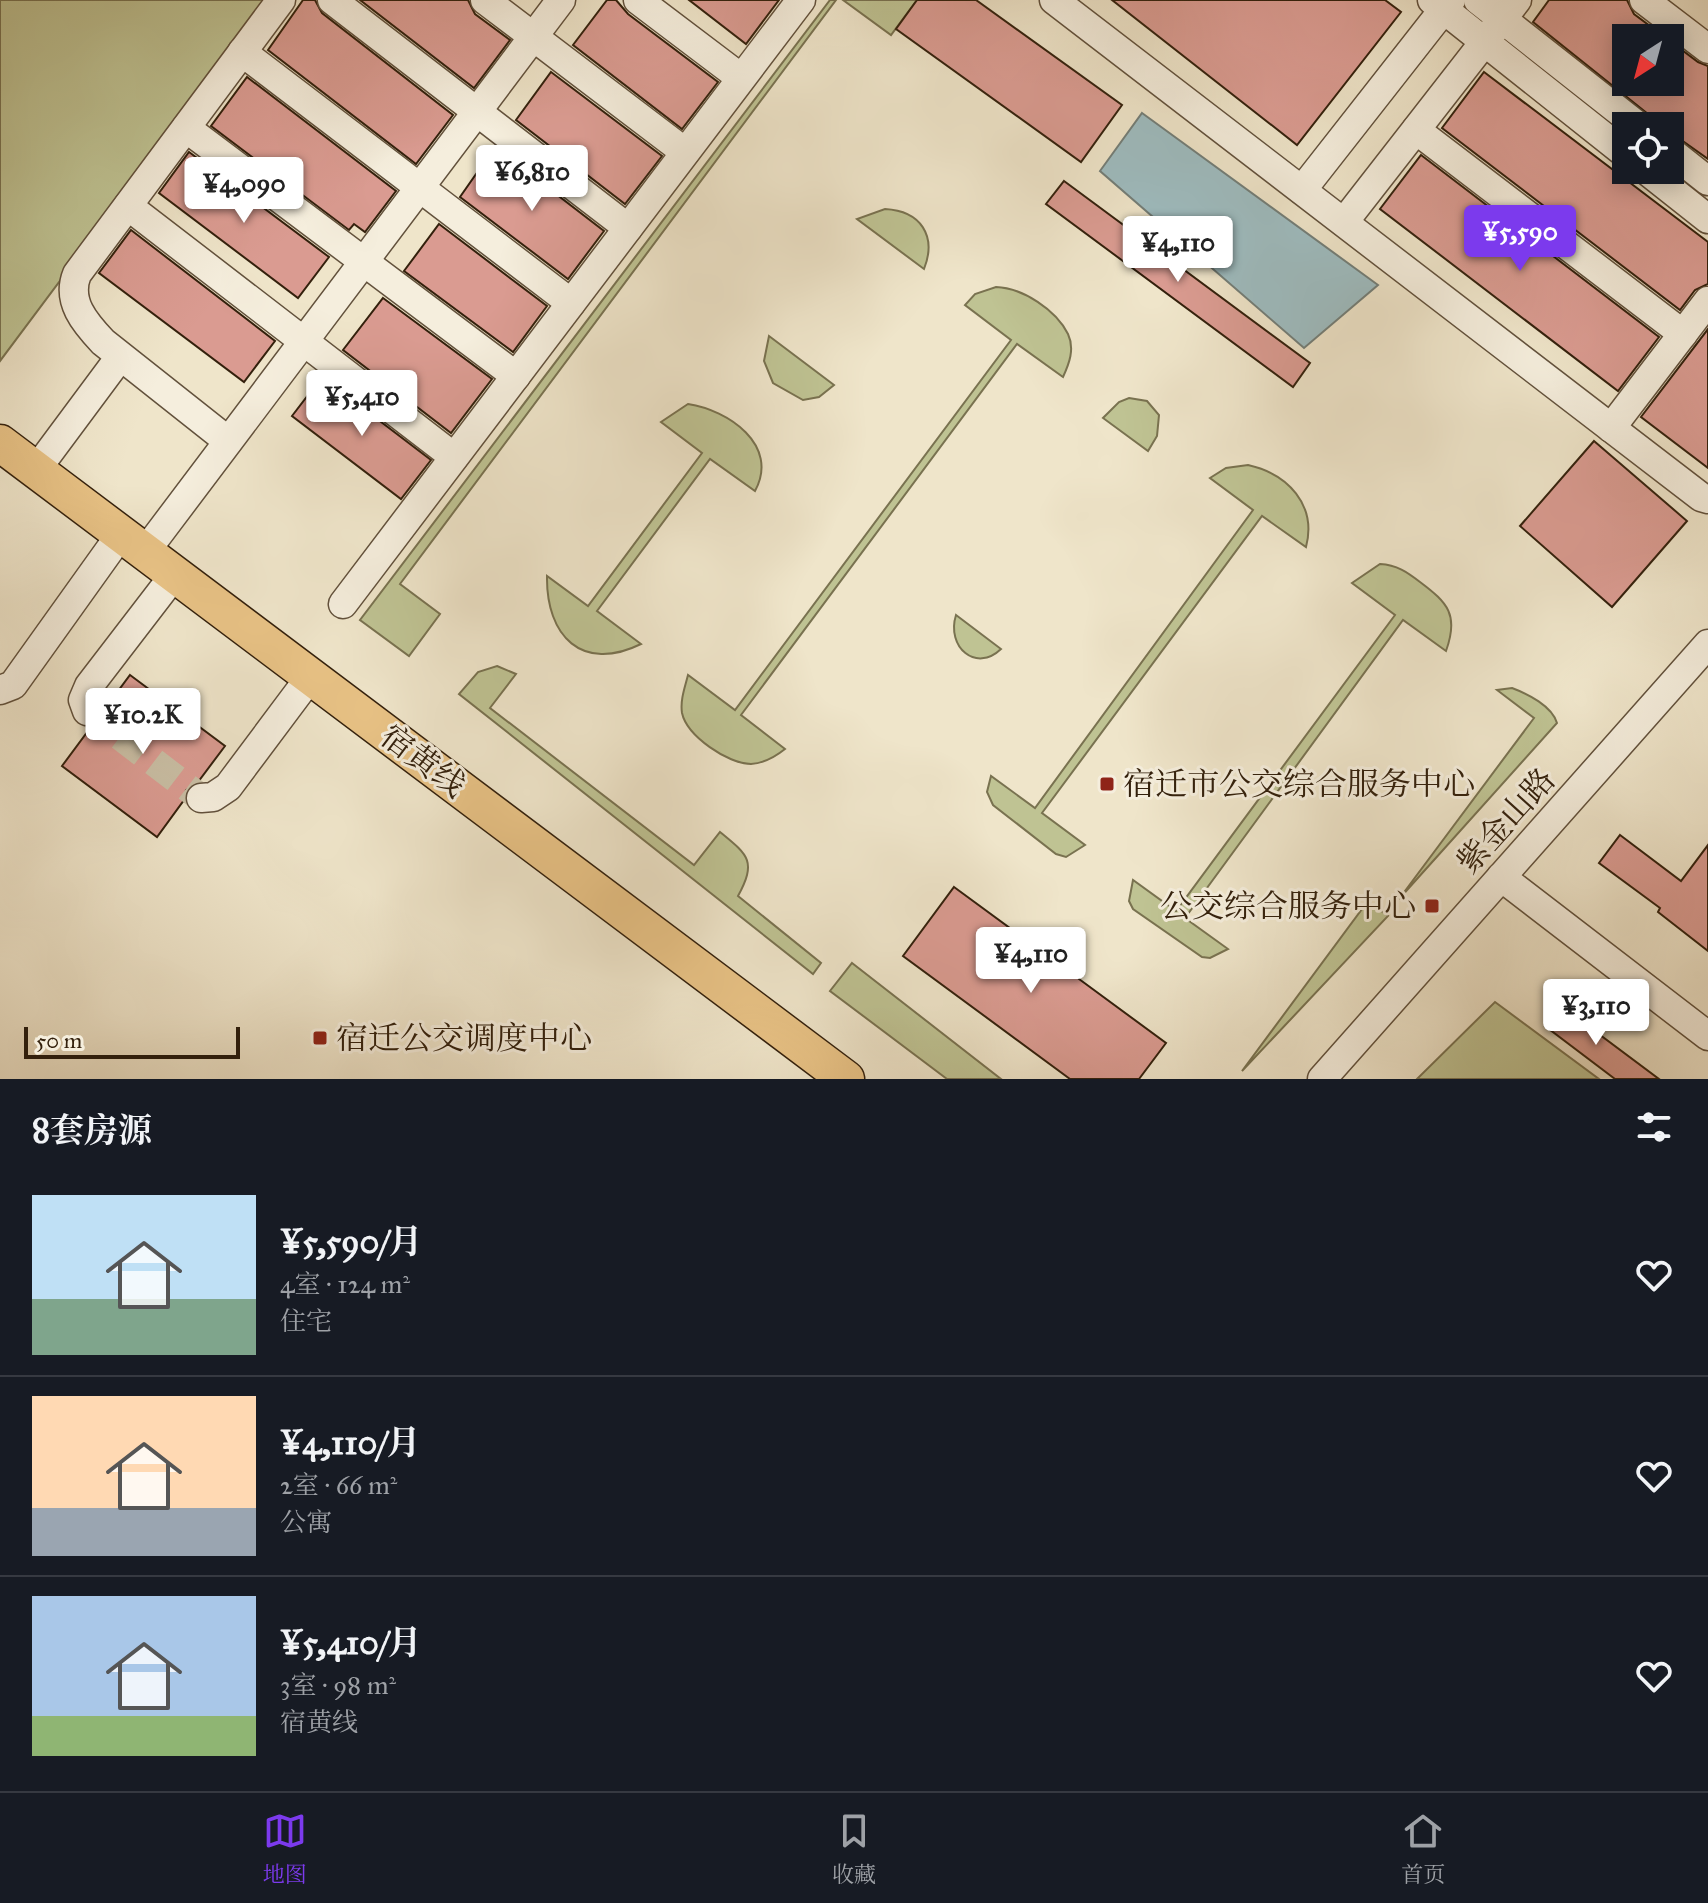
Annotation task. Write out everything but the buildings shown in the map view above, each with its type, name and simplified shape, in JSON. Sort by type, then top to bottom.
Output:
[{"type":"main road","name":"宿黄线","points":[[0,443],[846,1079]]},
{"type":"street","points":[[228,441],[120,357],[86,325],[72,287],[77,274],[281,0]]},
{"type":"street","points":[[332,0],[628,228]]},
{"type":"street","points":[[485,0],[685,152]]},
{"type":"street","points":[[0,690],[13,685],[133,543],[228,441],[561,0]]},
{"type":"street","points":[[638,0],[741,78]]},
{"type":"street","points":[[343,604],[801,0]]},
{"type":"street","points":[[1054,0],[1701,497],[1708,499]]},
{"type":"street","points":[[1478,0],[1510,10],[1623,112]]},
{"type":"street","points":[[1644,0],[1708,49]]},
{"type":"street","points":[[1302,190],[1442,3],[1485,42],[1612,143]]},
{"type":"street","points":[[1344,222],[1510,10]]},
{"type":"street","points":[[242,52],[571,303]]},
{"type":"street","points":[[186,128],[516,376]]},
{"type":"street","points":[[1416,130],[1683,334]]},
{"type":"street","points":[[1684,162],[1708,181]]},
{"type":"street","points":[[1664,184],[1708,219]]},
{"type":"street","points":[[128,206],[454,457]]},
{"type":"street","points":[[1611,428],[1708,301]]},
{"type":"street","points":[[36,470],[120,357]]},
{"type":"street","points":[[87,711],[83,700],[89,686],[175,574]]},
{"type":"street","name":"紫金山路","points":[[1322,1079],[1708,644]]},
{"type":"street","points":[[201,798],[213,797],[228,787],[311,676]]},
{"type":"street","points":[[1501,877],[1708,1036]]},
{"type":"green space","points":[[0,0],[270,0],[0,361]]},
{"type":"green space","points":[[830,0],[836,0],[400,584],[440,614],[409,656],[360,620]]},
{"type":"green space","points":[[843,0],[917,0],[891,35]]},
{"type":"green space","points":[[885,209],[908,215],[923,227],[928,246],[924,269],[857,219]]},
{"type":"green space","points":[[996,287],[1017,291],[1038,302],[1063,325],[1071,351],[1063,377],[1017,344],[741,715],[785,749],[770,759],[751,764],[720,754],[700,739],[685,722],[682,703],[688,675],[735,710],[1011,340],[965,305],[975,294]]},
{"type":"green space","points":[[769,336],[834,385],[819,397],[803,400],[773,383],[764,361]]},
{"type":"green space","points":[[1129,398],[1147,401],[1159,415],[1157,436],[1148,451],[1103,418],[1119,402]]},
{"type":"green space","points":[[688,404],[719,414],[746,432],[761,459],[761,474],[755,491],[710,459],[597,611],[641,644],[620,652],[601,654],[585,651],[561,632],[548,597],[547,576],[588,606],[702,453],[661,422]]},
{"type":"green space","points":[[1248,465],[1275,476],[1296,494],[1307,518],[1306,547],[1262,516],[1042,813],[1085,845],[1066,857],[1056,854],[993,805],[987,792],[991,776],[1035,808],[1253,510],[1210,478],[1226,468]]},
{"type":"green space","points":[[1380,564],[1406,572],[1444,604],[1451,619],[1446,651],[1403,620],[1185,918],[1228,949],[1210,958],[1202,957],[1133,909],[1129,901],[1133,880],[1176,911],[1395,615],[1352,583]]},
{"type":"green space","points":[[956,615],[1001,649],[982,658],[965,653],[955,637]]},
{"type":"green space","points":[[497,666],[516,674],[490,708],[694,865],[720,832],[737,847],[748,866],[738,896],[821,963],[813,974],[459,694],[478,672]]},
{"type":"green space","points":[[1512,688],[1545,706],[1557,723],[1399,899],[1534,718],[1497,690]]},
{"type":"green space","points":[[1368,901],[1388,916],[1242,1071]]},
{"type":"green space","points":[[852,963],[1001,1079],[947,1079],[830,991]]},
{"type":"green space","points":[[1495,1002],[1599,1079],[1417,1079]]},
{"type":"water","points":[[1142,113],[1378,285],[1304,348],[1100,171]]},
{"type":"tunnel","points":[[87,711],[201,798]]},
{"type":"place","name":"宿迁市公交综合服务中心","points":[[1107,784]]},
{"type":"place","name":"公交综合服务中心","points":[[1432,906]]},
{"type":"place","name":"宿迁公交调度中心","points":[[320,1038]]}]
